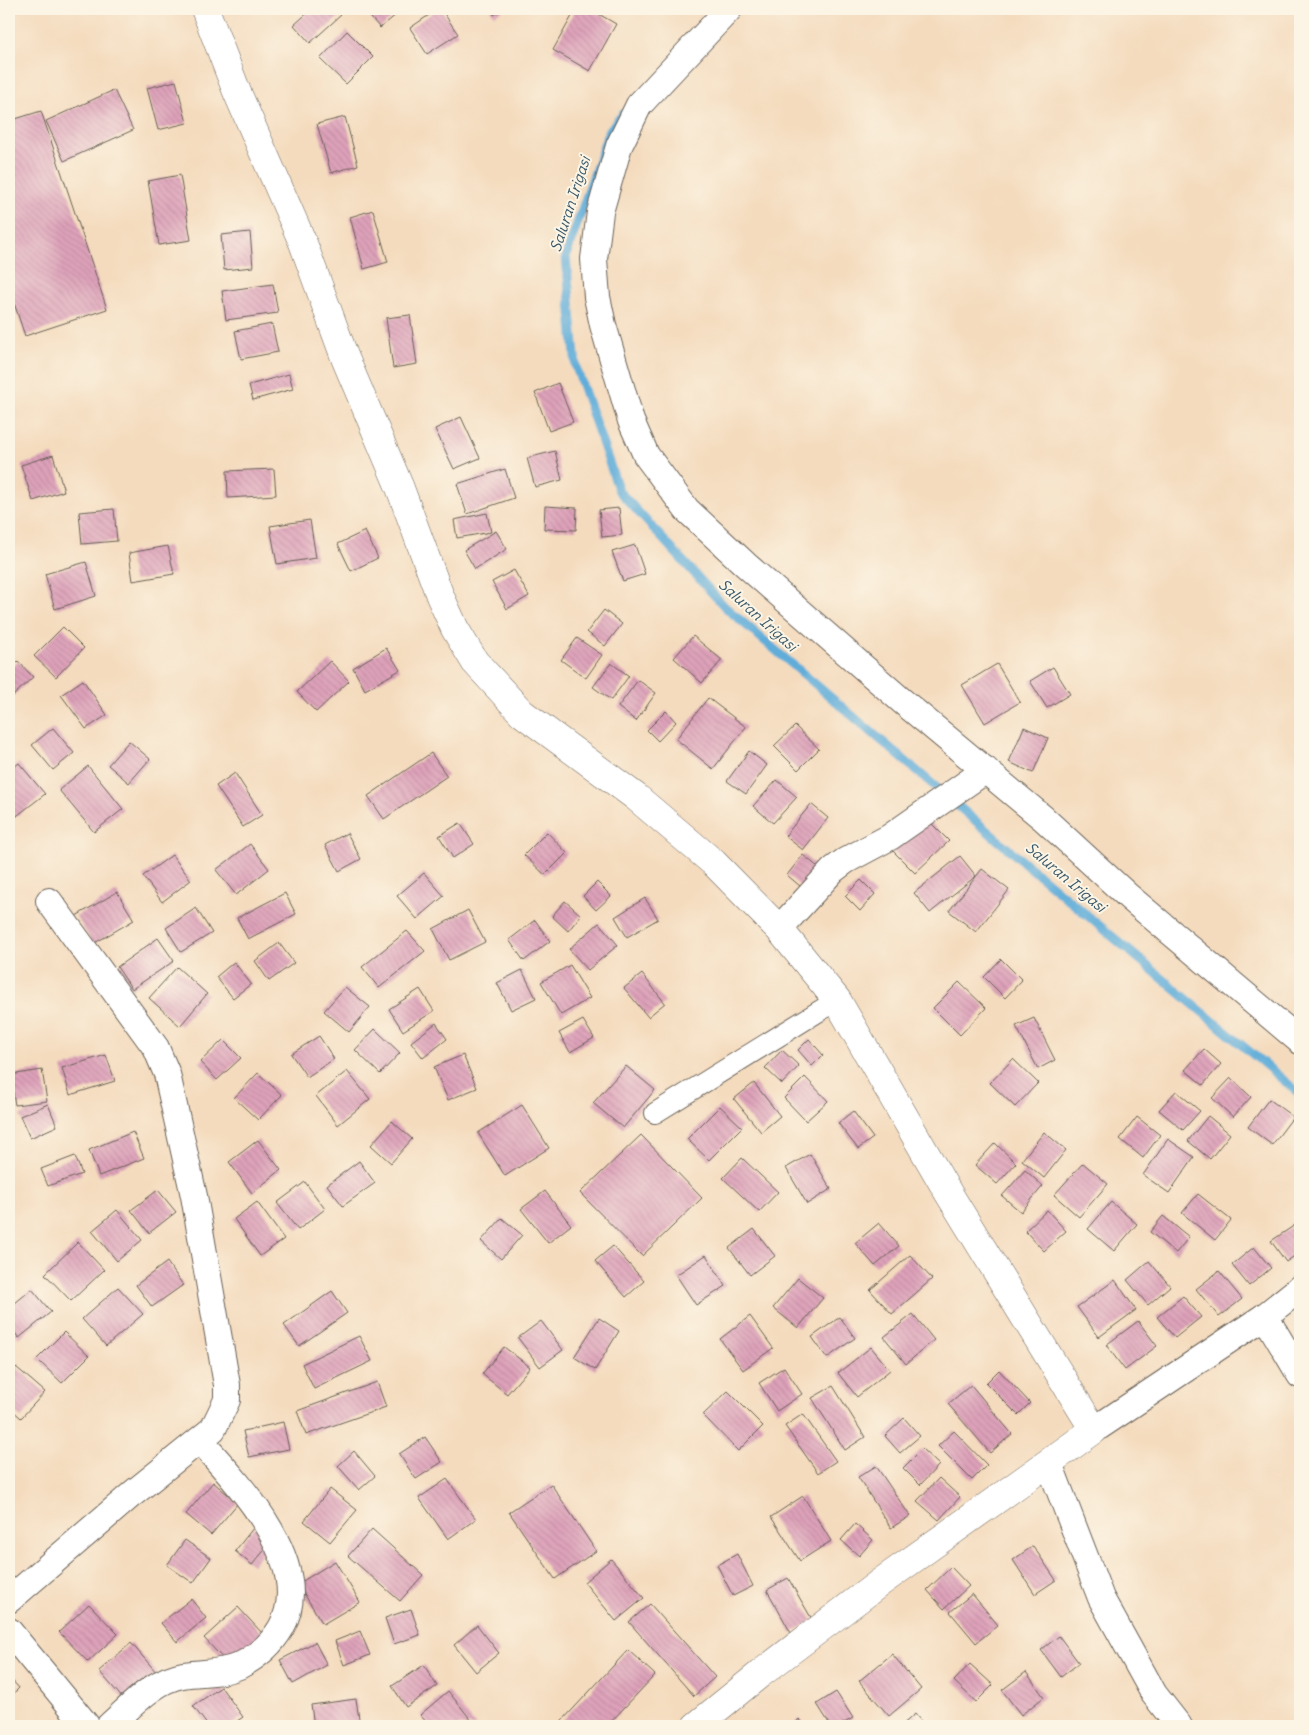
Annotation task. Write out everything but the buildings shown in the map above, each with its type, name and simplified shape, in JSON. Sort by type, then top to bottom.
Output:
[{"type":"street","points":[[729,9],[639,105],[624,130],[608,178],[594,258],[597,297],[602,325],[631,421],[646,454],[687,510],[746,565],[902,701],[1043,818],[1129,897],[1300,1041]]},
{"type":"street","points":[[213,13],[237,92],[303,243],[345,358],[400,488],[440,596],[455,629],[475,662],[522,713],[636,797],[714,863],[779,928],[837,1000],[949,1194],[1094,1430]]},
{"type":"street","points":[[779,928],[834,870],[845,861],[890,837],[986,770]]},
{"type":"street","points":[[9,1600],[131,1495],[200,1441],[213,1429],[223,1412],[227,1400],[227,1385],[194,1196],[167,1074],[156,1048],[50,901]]},
{"type":"street","points":[[655,1113],[837,1000]]},
{"type":"street","points":[[696,1726],[760,1674],[881,1582],[1094,1430],[1265,1316],[1300,1288]]},
{"type":"street","points":[[1265,1316],[1300,1375]]},
{"type":"street","points":[[109,1726],[143,1695],[166,1680],[183,1675],[209,1674],[233,1668],[258,1654],[278,1634],[290,1610],[289,1577],[281,1552],[257,1511],[200,1441]]},
{"type":"street","points":[[1049,1463],[1101,1598],[1154,1694],[1179,1726]]},
{"type":"street","points":[[9,1631],[87,1726]]},
{"type":"waterway","name":"Saluran Irigasi","points":[[623,114],[609,131],[566,256],[576,367],[619,491],[725,607],[1026,864],[1300,1094]]}]
